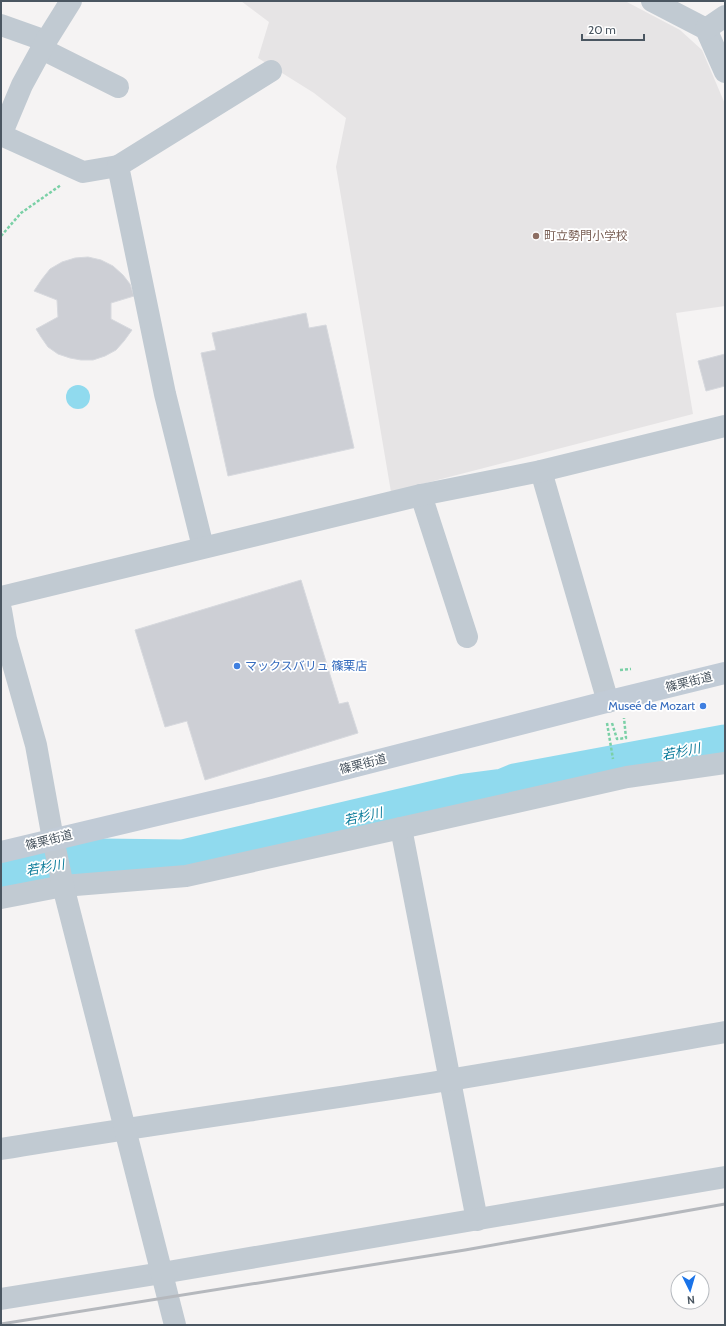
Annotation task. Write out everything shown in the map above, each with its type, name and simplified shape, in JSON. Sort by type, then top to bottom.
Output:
[{"type":"main road","name":"篠栗街道","points":[[1,852],[58,863],[270,788],[607,709],[725,672]]},
{"type":"street","points":[[71,1],[22,85],[1,135],[83,172],[118,166],[271,72]]},
{"type":"street","points":[[652,1],[706,29],[725,72]]},
{"type":"street","points":[[706,29],[725,16]]},
{"type":"street","points":[[1,25],[44,45],[118,87]]},
{"type":"street","points":[[118,166],[165,394],[203,547]]},
{"type":"street","points":[[1,597],[421,495],[541,471],[725,426]]},
{"type":"street","points":[[541,471],[607,709]]},
{"type":"street","points":[[421,495],[467,637]]},
{"type":"street","points":[[1,610],[3,639],[36,745],[58,863],[175,1325]]},
{"type":"street","points":[[1,898],[58,863],[186,876],[616,780],[725,763]]},
{"type":"street","points":[[401,828],[476,1220]]},
{"type":"street","points":[[1,1149],[124,1128],[217,1116],[450,1079],[725,1032]]},
{"type":"street","points":[[1,1299],[725,1177]]},
{"type":"path","points":[[1,236],[21,213],[57,187],[83,172]]},
{"type":"path","points":[[607,709],[617,738],[626,738],[624,718]]},
{"type":"path","points":[[607,709],[616,780]]},
{"type":"shaded area","name":"町立勢門小学校","points":[[241,1],[625,1],[680,30],[702,50],[725,104],[725,306],[676,313],[693,414],[391,492],[336,167],[346,118],[314,93],[258,58],[269,22]]},
{"type":"water","points":[[78,385],[87,388],[90,397],[87,406],[78,409],[69,406],[66,397],[69,388]]},
{"type":"building","points":[[88,257],[101,260],[113,266],[130,284],[134,296],[111,303],[111,319],[132,330],[116,350],[93,360],[81,360],[58,354],[48,347],[41,337],[36,329],[58,317],[57,300],[34,291],[50,269],[62,262],[75,258]]},
{"type":"building","points":[[306,313],[309,328],[326,325],[354,448],[228,476],[201,353],[216,350],[212,333]]},
{"type":"building","points":[[725,354],[725,386],[706,391],[698,361]]},
{"type":"building","name":"マックスバリュ 篠栗店","points":[[301,580],[339,704],[348,702],[358,733],[205,780],[187,721],[165,727],[135,630]]},
{"type":"waterway","name":"若杉川","points":[[1,875],[101,857],[183,858],[465,792],[503,787],[515,782],[725,743]]},
{"type":"railway","points":[[1,1324],[465,1250],[725,1204]]},
{"type":"place","name":"町立勢門小学校","points":[[536,236]]},
{"type":"place","name":"マックスバリュ 篠栗店","points":[[237,666]]},
{"type":"place","name":"Museé de Mozart","points":[[703,706]]}]
